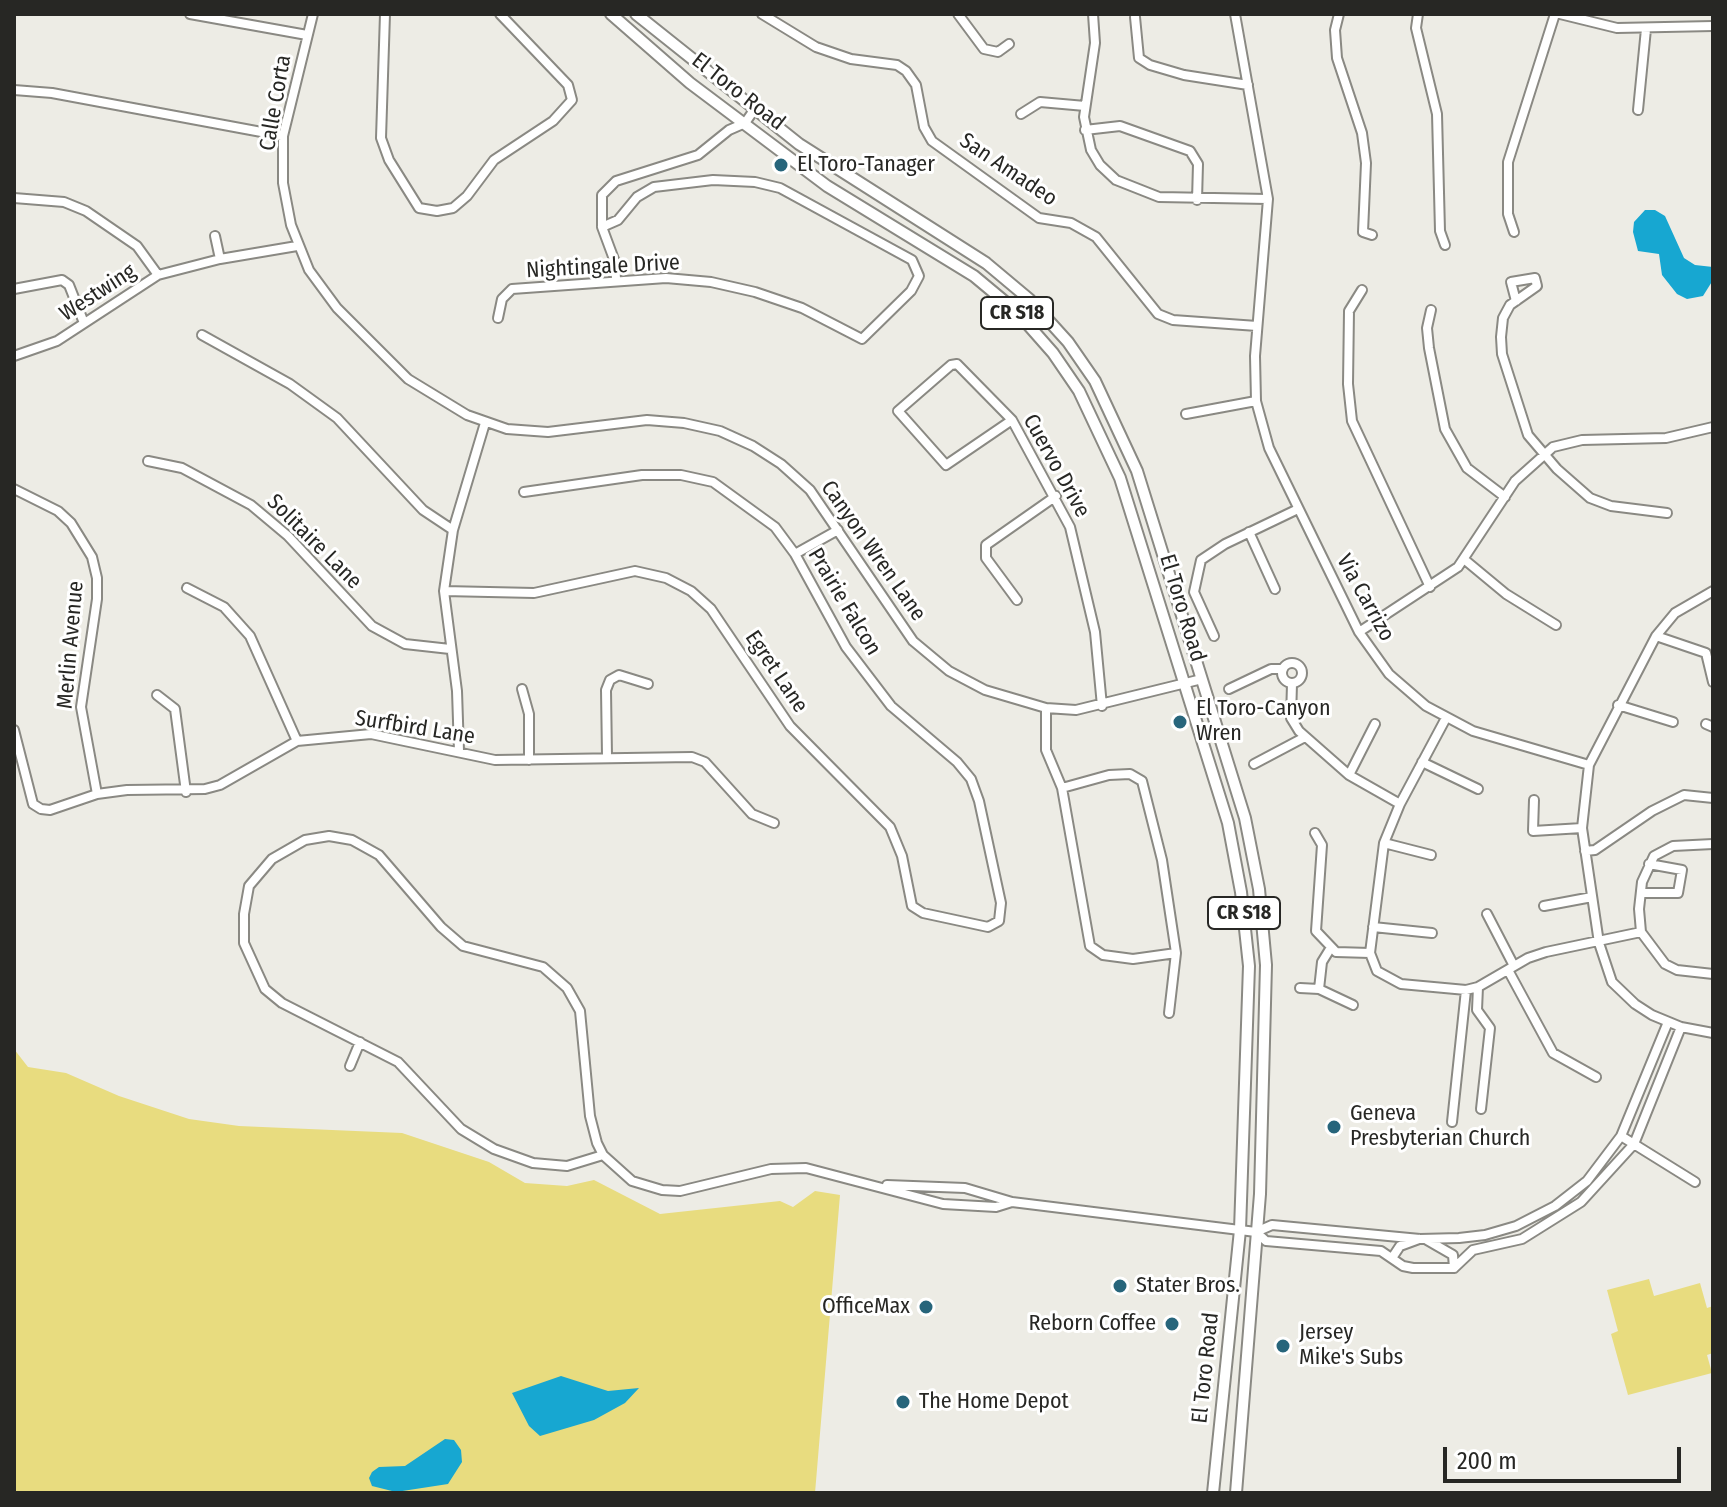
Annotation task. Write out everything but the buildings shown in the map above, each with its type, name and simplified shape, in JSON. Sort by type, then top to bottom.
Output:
[{"type":"main road","name":"El Toro Road","points":[[611,14],[690,83],[827,186],[974,276],[1016,311],[1053,353],[1079,391],[1120,478],[1228,823],[1249,966],[1240,1230],[1213,1493]]},
{"type":"main road","name":"El Toro Road","points":[[636,14],[799,144],[986,263],[1029,299],[1068,342],[1095,381],[1137,471],[1245,818],[1259,889],[1266,965],[1256,1232],[1236,1493]]},
{"type":"street","points":[[190,14],[307,35]]},
{"type":"street","name":"Calle Corta","points":[[297,246],[283,183],[283,136],[313,14]]},
{"type":"street","points":[[385,14],[381,138],[389,160],[419,208],[453,208],[468,195],[494,160],[531,137],[572,100],[568,85],[500,14]]},
{"type":"street","name":"San Amadeo","points":[[762,14],[816,47],[851,59],[897,65],[906,71],[916,85],[924,127],[932,141],[1039,218],[1071,223],[1096,237],[1158,314],[1173,320],[1257,326]]},
{"type":"street","points":[[958,14],[984,49],[998,52],[1009,44]]},
{"type":"street","points":[[1093,14],[1095,43],[1085,106],[1085,130],[1100,165],[1116,180],[1159,197],[1268,199]]},
{"type":"street","name":"Via Carrizo","points":[[1235,14],[1268,199],[1257,326],[1256,401],[1269,448],[1359,632],[1389,674],[1446,718],[1473,731],[1589,765]]},
{"type":"street","points":[[1339,14],[1335,30],[1337,58],[1362,133],[1366,163],[1363,232],[1372,235]]},
{"type":"street","points":[[1418,14],[1416,28],[1437,114],[1440,231],[1445,245]]},
{"type":"street","points":[[1514,232],[1508,214],[1508,162],[1558,14],[1617,28],[1713,26]]},
{"type":"street","points":[[1692,14],[1693,26]]},
{"type":"street","points":[[1135,17],[1139,58],[1150,65],[1184,75],[1248,85]]},
{"type":"street","points":[[1638,110],[1646,29]]},
{"type":"street","points":[[14,90],[52,93],[283,136]]},
{"type":"street","points":[[1021,114],[1040,102],[1085,106]]},
{"type":"street","points":[[616,279],[615,262],[602,227],[602,195],[616,181],[698,155],[729,130],[745,123],[754,110]]},
{"type":"street","points":[[1085,130],[1120,126],[1190,151],[1198,164],[1197,200]]},
{"type":"street","name":"Nightingale Drive","points":[[498,318],[509,290],[616,279],[666,278],[742,288],[802,308],[862,339],[911,291],[919,271],[912,260],[777,187],[713,180],[654,187],[637,197],[618,220],[602,227]]},
{"type":"street","points":[[14,198],[64,202],[86,211],[137,246],[158,275]]},
{"type":"street","points":[[215,236],[220,259]]},
{"type":"street","name":"Canyon Wren Lane","points":[[297,246],[309,270],[337,308],[408,379],[440,401],[485,423],[548,432],[647,420],[684,423],[720,431],[781,464],[810,490],[885,605],[913,641],[949,671],[985,690],[1046,708],[1076,710],[1185,686],[1202,679]]},
{"type":"street","name":"Westwing","points":[[14,356],[57,341],[158,275],[220,259],[297,246]]},
{"type":"street","points":[[14,289],[62,280],[69,285],[84,323]]},
{"type":"street","points":[[1362,290],[1349,311],[1348,384],[1352,421],[1430,587]]},
{"type":"street","points":[[1516,301],[1503,318],[1502,354],[1524,427],[1543,454],[1590,498],[1611,506],[1667,513]]},
{"type":"street","points":[[1431,310],[1427,328],[1429,348],[1445,429],[1467,468],[1505,497]]},
{"type":"street","points":[[202,335],[290,384],[337,418],[423,510],[453,530]]},
{"type":"street","name":"Cuervo Drive","points":[[1012,420],[946,465],[898,411],[951,365],[963,367],[1012,420],[1056,496],[1070,527],[1095,632],[1102,706]]},
{"type":"street","points":[[1186,414],[1256,401]]},
{"type":"street","points":[[459,751],[457,691],[444,591],[453,530],[485,423]]},
{"type":"street","points":[[1359,632],[1430,587],[1465,560],[1526,468],[1543,454],[1568,442],[1666,438],[1713,427]]},
{"type":"street","name":"Solitaire Lane","points":[[148,461],[182,468],[251,505],[288,536],[372,626],[405,644],[450,649]]},
{"type":"street","name":"Prairie Falcon","points":[[524,492],[642,475],[681,475],[713,482],[775,527],[795,554],[846,647],[891,706],[957,762],[971,779],[979,801],[1001,903],[999,921]]},
{"type":"street","name":"Merlin Avenue","points":[[14,489],[58,511],[71,523],[92,557],[97,578],[97,599],[81,707],[97,794]]},
{"type":"street","points":[[1017,600],[986,558],[986,545],[1056,496]]},
{"type":"street","points":[[1214,636],[1194,592],[1201,560],[1211,551],[1298,509]]},
{"type":"street","points":[[795,554],[838,530]]},
{"type":"street","points":[[1249,532],[1275,589]]},
{"type":"street","points":[[1465,560],[1506,594],[1556,625]]},
{"type":"street","name":"Egret Lane","points":[[444,591],[534,593],[635,571],[666,578],[691,591],[711,609],[790,726],[890,827],[902,856],[912,906],[923,913],[988,927],[999,921]]},
{"type":"street","points":[[187,588],[224,607],[250,636],[297,741]]},
{"type":"street","points":[[1713,591],[1675,613],[1656,636],[1589,765],[1582,828],[1599,943],[1606,969],[1619,991],[1668,1022],[1713,1033]]},
{"type":"street","points":[[1656,636],[1706,653],[1713,682]]},
{"type":"street","points":[[1289,663],[1300,666],[1302,677],[1292,684],[1282,677],[1283,669],[1289,663]]},
{"type":"street","points":[[1229,689],[1271,669],[1283,669]]},
{"type":"street","points":[[607,756],[606,690],[610,680],[619,675],[648,684]]},
{"type":"street","points":[[1292,684],[1291,718],[1305,737],[1349,775],[1400,804]]},
{"type":"street","points":[[522,689],[529,714],[529,760]]},
{"type":"street","points":[[157,695],[175,709],[186,792]]},
{"type":"street","points":[[1618,705],[1653,719],[1673,722]]},
{"type":"street","points":[[1046,708],[1046,750],[1062,788],[1090,946],[1103,955],[1133,959],[1176,953]]},
{"type":"street","points":[[1446,718],[1400,804],[1384,843],[1370,953],[1377,971],[1390,981],[1466,990],[1478,987],[1546,952],[1641,932]]},
{"type":"street","points":[[1349,775],[1375,724]]},
{"type":"street","name":"Surfbird Lane","points":[[14,730],[33,804],[41,809],[50,810],[97,794],[127,790],[186,792],[220,785],[297,741],[371,734],[495,760],[692,757],[714,770],[752,814],[774,823]]},
{"type":"street","points":[[1254,764],[1305,737]]},
{"type":"street","points":[[1422,762],[1478,789]]},
{"type":"street","points":[[1062,788],[1109,775],[1130,774],[1142,781],[1162,860],[1176,953],[1169,1013]]},
{"type":"street","points":[[1585,851],[1595,850],[1652,811],[1684,795],[1713,798]]},
{"type":"street","points":[[1534,800],[1533,831],[1582,828]]},
{"type":"street","points":[[1315,833],[1322,845],[1316,931],[1330,949],[1346,955],[1370,953]]},
{"type":"street","points":[[603,1155],[567,1166],[533,1163],[494,1149],[461,1129],[398,1062],[282,1003],[265,989],[244,943],[244,914],[249,886],[272,859],[305,840],[329,836],[352,840],[379,855],[441,927],[463,946],[543,967],[567,988],[580,1011],[590,1116],[603,1155],[632,1181],[662,1190],[680,1191],[771,1169],[794,1168],[879,1185],[937,1203],[996,1207],[1012,1202]]},
{"type":"street","points":[[1384,843],[1431,855]]},
{"type":"street","points":[[1713,844],[1673,846],[1663,850],[1649,864],[1641,893],[1641,932],[1665,964],[1677,970],[1713,974]]},
{"type":"street","points":[[1641,893],[1678,893],[1682,870],[1649,864]]},
{"type":"street","points":[[1544,906],[1592,897]]},
{"type":"street","points":[[1487,914],[1553,1053],[1596,1077]]},
{"type":"street","points":[[1373,927],[1432,933]]},
{"type":"street","points":[[1319,989],[1322,962],[1330,949]]},
{"type":"street","points":[[1478,987],[1477,1010],[1490,1028],[1481,1109]]},
{"type":"street","points":[[1300,988],[1319,989],[1353,1005]]},
{"type":"street","points":[[1452,1122],[1466,990]]},
{"type":"street","points":[[1465,1017],[1481,1016]]},
{"type":"street","points":[[879,1185],[965,1188],[1012,1202],[1256,1232],[1272,1225],[1423,1239],[1485,1235],[1516,1226],[1555,1206],[1587,1181],[1621,1136],[1668,1022]]},
{"type":"street","points":[[1256,1232],[1266,1241],[1381,1251],[1413,1268],[1454,1268],[1473,1250],[1522,1239],[1581,1202],[1634,1144],[1681,1027]]},
{"type":"street","points":[[350,1066],[360,1042]]},
{"type":"street","points":[[1621,1136],[1695,1182]]},
{"type":"street","points":[[932,1185],[937,1203]]},
{"type":"street","points":[[1392,1258],[1400,1246],[1423,1239],[1453,1255],[1454,1268]]},
{"type":"shaded area","points":[[14,1049],[28,1067],[66,1073],[119,1096],[189,1119],[239,1126],[402,1133],[489,1162],[525,1183],[567,1186],[594,1180],[660,1214],[780,1201],[793,1207],[815,1191],[840,1195],[815,1493],[14,1493]]},
{"type":"shaded area","points":[[1649,1279],[1654,1296],[1700,1283],[1707,1308],[1713,1306],[1713,1353],[1707,1355],[1712,1373],[1628,1395],[1611,1334],[1618,1331],[1607,1290]]},
{"type":"water","points":[[1645,210],[1655,210],[1665,216],[1684,258],[1695,265],[1713,267],[1713,280],[1703,296],[1687,299],[1677,294],[1662,275],[1659,254],[1638,251],[1634,222]]},
{"type":"water","points":[[561,1376],[608,1391],[639,1388],[625,1403],[594,1420],[540,1436],[529,1426],[512,1393]]},
{"type":"water","points":[[445,1439],[454,1440],[461,1450],[462,1462],[448,1484],[396,1492],[372,1486],[369,1478],[379,1467],[405,1466]]},
{"type":"place","name":"El Toro-Tanager","points":[[781,165]]},
{"type":"place","name":"El Toro-Canyon Wren","points":[[1180,722]]},
{"type":"place","name":"Geneva Presbyterian Church","points":[[1334,1127]]},
{"type":"place","name":"Stater Bros.","points":[[1120,1286]]},
{"type":"place","name":"OfficeMax","points":[[926,1307]]},
{"type":"place","name":"Reborn Coffee","points":[[1172,1324]]},
{"type":"place","name":"Jersey Mike's Subs","points":[[1283,1346]]},
{"type":"place","name":"The Home Depot","points":[[903,1402]]}]
